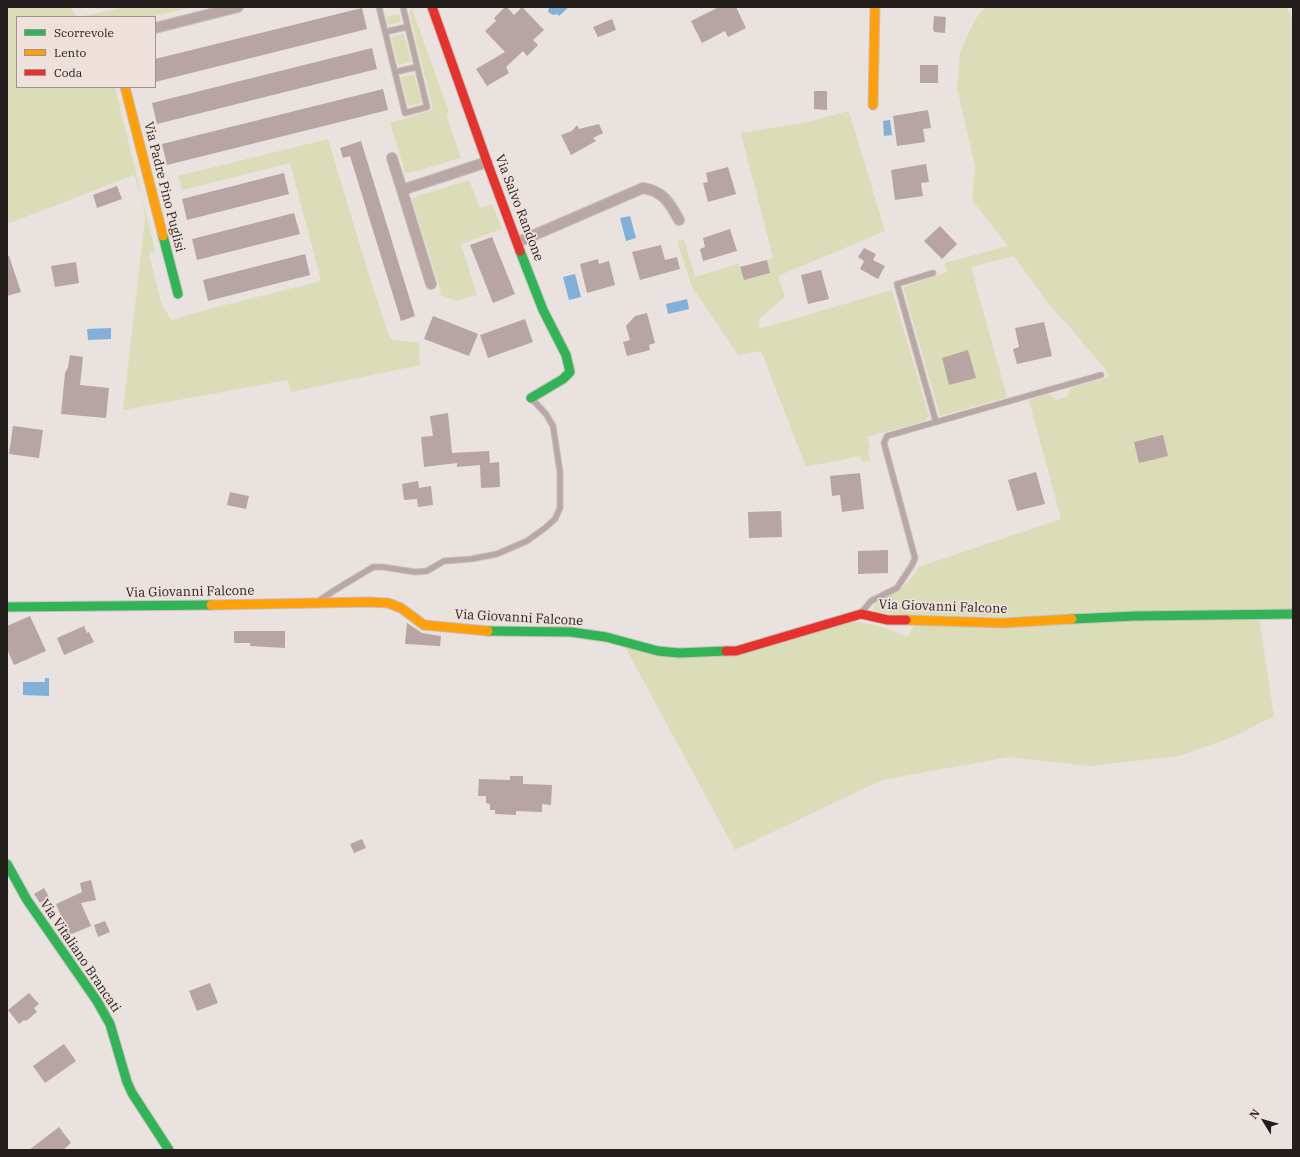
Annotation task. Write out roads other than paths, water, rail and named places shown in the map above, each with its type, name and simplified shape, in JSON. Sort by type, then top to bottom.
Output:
[{"type":"street","points":[[156,28],[238,7]]},
{"type":"street","name":"Via Salvo Randone","points":[[432,7],[487,162],[543,310],[566,355],[570,372],[563,379],[531,398]]},
{"type":"street","points":[[873,105],[875,7]]},
{"type":"street","name":"Via Padre Pino Puglisi","points":[[125,88],[178,294]]},
{"type":"street","points":[[392,158],[431,284]]},
{"type":"street","points":[[402,190],[487,162]]},
{"type":"street","points":[[518,242],[643,188],[653,189],[670,203],[679,220]]},
{"type":"street","name":"Via Giovanni Falcone","points":[[7,607],[316,604],[368,602],[388,603],[402,608],[424,625],[502,632],[571,632],[612,638],[658,651],[679,653],[736,651],[861,614],[888,620],[1002,623],[1135,616],[1293,614]]},
{"type":"street","name":"Via Vitaliano Brancati","points":[[7,864],[27,900],[110,1024],[127,1082],[132,1093],[169,1150]]},
{"type":"lane","points":[[379,7],[405,113],[427,107],[403,7]]},
{"type":"lane","points":[[385,32],[408,27]]},
{"type":"lane","points":[[395,72],[417,67]]},
{"type":"lane","points":[[933,273],[897,284],[936,422]]},
{"type":"lane","points":[[861,614],[871,601],[896,588],[912,565],[915,558],[884,443],[888,436],[1101,375]]},
{"type":"lane","points":[[316,604],[335,590],[373,568],[383,567],[415,572],[427,571],[444,560],[471,559],[497,554],[527,540],[545,528],[555,518],[560,508],[560,472],[553,426],[546,414],[531,398]]},
{"type":"water","points":[[549,7],[569,7],[559,16],[548,12]]},
{"type":"water","points":[[890,120],[892,135],[884,136],[883,121]]},
{"type":"water","points":[[630,216],[636,238],[626,241],[620,218]]},
{"type":"water","points":[[575,274],[581,297],[569,300],[563,277]]},
{"type":"water","points":[[687,299],[689,309],[668,314],[666,304]]},
{"type":"water","points":[[111,328],[111,339],[88,340],[87,329]]},
{"type":"water","points":[[45,678],[49,678],[49,696],[23,695],[23,682],[45,682]]}]
